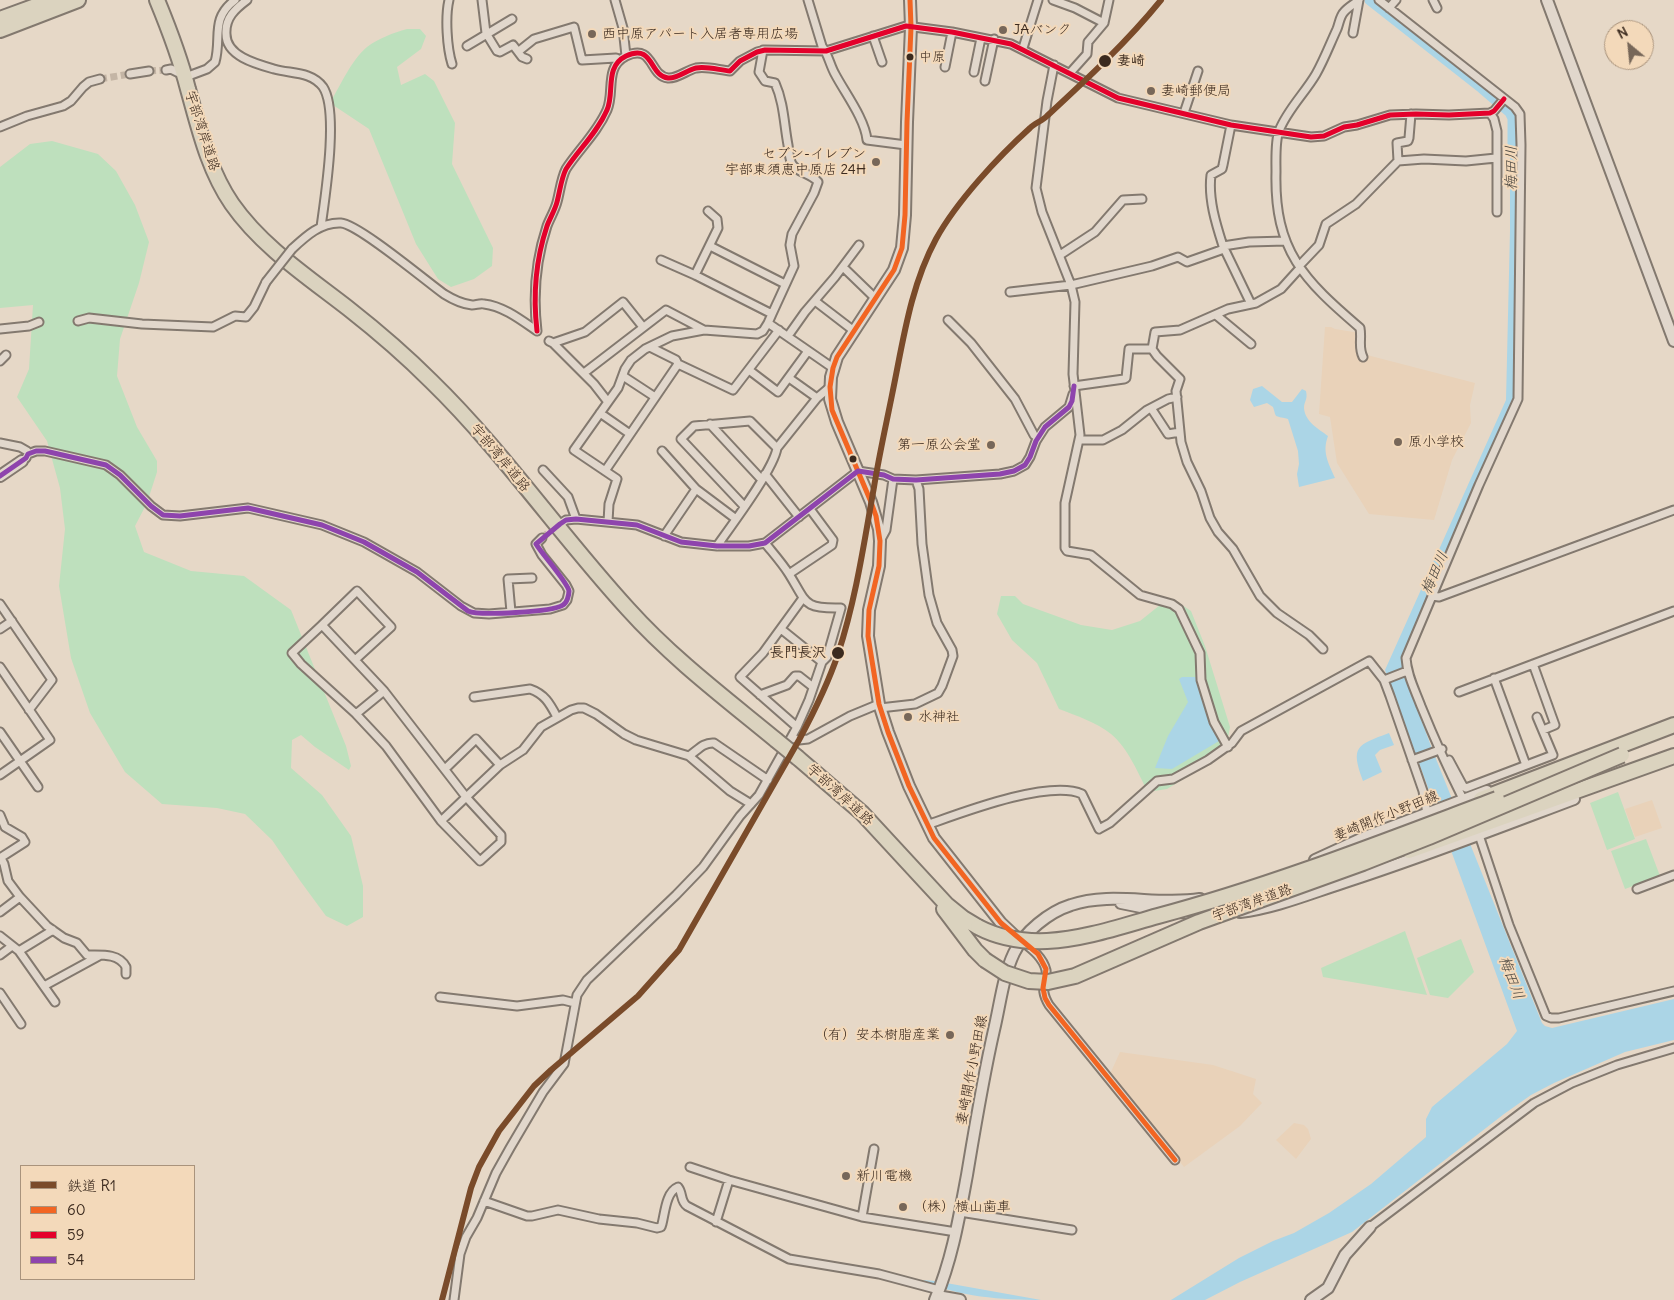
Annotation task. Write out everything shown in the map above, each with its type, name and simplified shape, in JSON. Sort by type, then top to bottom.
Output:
[{"type":"highway","points":[[0,19],[52,0]]},
{"type":"highway","points":[[0,30],[78,0]]},
{"type":"highway","name":"宇部湾岸道路","points":[[157,0],[176,48],[212,166],[225,194],[246,223],[287,261],[369,325],[430,380],[488,442],[591,568],[630,612],[692,671],[862,813],[952,909],[978,927],[998,935],[1023,940],[1046,941],[1072,938],[1239,893],[1674,735]]},
{"type":"highway","points":[[1323,864],[1452,810],[1674,725]]},
{"type":"highway","name":"宇部湾岸道路","points":[[917,872],[967,940],[986,960],[999,970],[1023,980],[1042,982],[1068,978],[1200,922],[1363,863],[1481,816],[1622,755]]},
{"type":"highway","points":[[1363,863],[1379,861],[1423,847],[1541,803],[1674,757]]},
{"type":"main road","points":[[910,0],[911,27],[905,214],[902,248],[894,270],[837,357],[830,386],[832,410],[862,472],[865,487],[876,516],[880,541],[879,566],[868,622],[870,650],[880,706],[893,748],[927,826],[940,848],[1001,923],[1021,941]]},
{"type":"main road","points":[[1547,0],[1674,341]]},
{"type":"main road","points":[[0,476],[25,457]]},
{"type":"main road","name":"妻崎開作小野田線","points":[[937,1296],[946,1274],[956,1232],[986,1063],[1005,982],[1014,953],[1021,941],[1039,924],[1064,908],[1082,902],[1130,899],[1164,902],[1212,897],[1252,884],[1327,855],[1365,837],[1590,752],[1674,725]]},
{"type":"main road","name":"妻崎開作小野田線","points":[[1104,900],[1187,914],[1216,915],[1253,910],[1386,869],[1627,778],[1674,757]]},
{"type":"main road","points":[[1312,1300],[1328,1288],[1345,1255],[1370,1227]]},
{"type":"main road","points":[[937,1296],[960,1300]]},
{"type":"street","points":[[191,75],[207,69],[215,62],[220,19],[223,11],[235,0]]},
{"type":"street","points":[[247,0],[235,9],[229,18],[226,39],[230,48],[243,58],[275,70],[308,76],[316,80],[327,96],[330,153],[321,227]]},
{"type":"street","points":[[450,0],[447,15],[449,56],[452,64]]},
{"type":"street","points":[[482,0],[486,33],[497,51],[500,52],[513,45],[522,57],[527,59]]},
{"type":"street","points":[[78,321],[89,318],[142,324],[214,327],[235,316],[246,317],[254,308],[266,282],[292,249],[309,233],[321,227],[340,223],[363,233],[451,298],[472,305],[484,304],[502,309],[537,331],[535,315],[538,268],[547,227],[557,203],[566,170],[603,119],[611,96],[610,76],[623,58],[623,28],[615,0]]},
{"type":"street","points":[[808,0],[819,37],[834,72],[866,129],[867,140],[906,145]]},
{"type":"street","points":[[1023,48],[1038,0]]},
{"type":"street","points":[[1053,0],[1075,8],[1104,23]]},
{"type":"street","points":[[1070,73],[1087,54],[1088,42],[1104,23],[1109,0]]},
{"type":"street","points":[[1353,33],[1359,0]]},
{"type":"street","points":[[1359,0],[1344,12],[1317,72],[1289,112],[1278,132],[1276,199],[1282,232],[1299,267],[1324,297],[1360,328],[1359,350],[1363,357]]},
{"type":"street","points":[[1379,0],[1520,114],[1518,399],[1408,649],[1406,658],[1406,671],[1437,750],[1462,800]]},
{"type":"street","points":[[1389,8],[1396,0]]},
{"type":"street","points":[[1433,0],[1437,8]]},
{"type":"street","points":[[467,46],[512,19]]},
{"type":"street","points":[[519,51],[534,39],[574,28],[582,60],[623,58],[642,53],[662,76],[669,78],[703,67],[730,71],[740,61],[762,50],[826,51],[906,26],[994,39],[1023,48],[1118,98],[1231,125],[1318,137],[1344,127],[1358,125],[1390,115],[1449,115],[1492,112],[1503,100]]},
{"type":"street","points":[[945,67],[952,32]]},
{"type":"street","points":[[873,36],[882,62]]},
{"type":"street","points":[[974,72],[982,38]]},
{"type":"street","points":[[985,81],[994,39]]},
{"type":"street","points":[[608,522],[609,504],[617,479],[574,450],[618,388],[625,369],[631,360],[650,347],[672,336],[704,330],[757,334],[768,323],[794,266],[790,245],[792,234],[814,194],[818,182],[814,177],[793,165],[790,159],[780,93],[775,83],[765,81],[759,72],[762,50]]},
{"type":"street","points":[[1054,65],[1046,106],[1036,188],[1042,212],[1060,255],[1075,302],[1074,386],[1079,440],[1065,502],[1065,548],[1067,551],[1090,554],[1140,595],[1172,604],[1180,609],[1200,653],[1200,680],[1214,722],[1228,747]]},
{"type":"street","points":[[166,70],[172,69],[177,72]]},
{"type":"street","points":[[1184,113],[1198,71]]},
{"type":"street","points":[[130,74],[149,72]]},
{"type":"street","points":[[0,127],[27,116],[63,106],[71,101],[89,82],[100,79]]},
{"type":"street","points":[[1492,112],[1496,125],[1496,212]]},
{"type":"street","points":[[1398,160],[1397,143],[1409,138],[1411,114]]},
{"type":"street","points":[[1231,125],[1226,159],[1222,169],[1211,175],[1209,187],[1218,232],[1250,304]]},
{"type":"street","points":[[1322,649],[1309,635],[1277,613],[1260,596],[1233,549],[1218,532],[1210,518],[1187,462],[1180,432],[1176,391],[1180,379],[1152,349],[1155,332],[1180,330],[1228,309],[1256,303],[1281,289],[1319,245],[1326,224],[1356,204],[1398,160],[1466,161],[1496,158]]},
{"type":"street","points":[[1060,255],[1095,232],[1123,200],[1142,199]]},
{"type":"street","points":[[695,275],[718,228],[717,219],[708,211]]},
{"type":"street","points":[[1010,292],[1071,285],[1152,266],[1178,257],[1187,262],[1224,247],[1249,242],[1286,241]]},
{"type":"street","points":[[788,336],[843,267],[858,245]]},
{"type":"street","points":[[710,246],[785,284]]},
{"type":"street","points":[[662,260],[772,314]]},
{"type":"street","points":[[843,267],[875,298]]},
{"type":"street","points":[[815,300],[854,331]]},
{"type":"street","points":[[608,402],[584,373],[551,342],[584,332],[623,302],[643,327]]},
{"type":"street","points":[[584,373],[666,310],[704,330]]},
{"type":"street","points":[[1216,315],[1251,344]]},
{"type":"street","points":[[948,320],[971,343],[1014,399],[1034,435],[1038,438]]},
{"type":"street","points":[[0,328],[29,326],[39,322]]},
{"type":"street","points":[[768,323],[833,368]]},
{"type":"street","points":[[650,347],[676,360],[678,364],[733,390],[779,330]]},
{"type":"street","points":[[1074,386],[1124,380],[1126,378],[1129,349],[1152,349]]},
{"type":"street","points":[[749,370],[778,392],[808,352]]},
{"type":"street","points":[[0,361],[6,355]]},
{"type":"street","points":[[605,471],[678,364]]},
{"type":"street","points":[[623,376],[655,397]]},
{"type":"street","points":[[789,378],[818,398]]},
{"type":"street","points":[[717,546],[763,477],[776,455],[777,448],[830,386]]},
{"type":"street","points":[[560,524],[566,520],[576,519],[637,525],[681,542],[717,546],[749,546],[765,543],[862,472],[884,475],[893,479],[916,480],[1000,474],[1014,471],[1025,464],[1030,457],[1045,427],[1069,407],[1072,401],[1074,386]]},
{"type":"street","points":[[1079,440],[1103,440],[1122,430],[1151,408],[1177,396]]},
{"type":"street","points":[[1151,408],[1168,434],[1180,432]]},
{"type":"street","points":[[600,413],[630,434]]},
{"type":"street","points":[[744,506],[680,439],[694,426],[750,421],[777,448]]},
{"type":"street","points":[[710,424],[763,477],[799,518]]},
{"type":"street","points":[[0,443],[20,447],[27,451],[25,457]]},
{"type":"street","points":[[25,457],[45,451],[106,465],[120,475],[150,506],[163,514],[180,516],[248,508],[322,525],[364,542],[417,572],[461,606],[474,613],[489,614],[550,609],[563,605],[567,600],[569,591],[536,544],[542,538]]},
{"type":"street","points":[[662,451],[696,489],[736,518]]},
{"type":"street","points":[[543,470],[568,497],[576,519]]},
{"type":"street","points":[[880,541],[886,530],[893,479]]},
{"type":"street","points":[[791,738],[799,740],[808,739],[850,716],[880,706],[915,704],[938,693],[942,686],[953,656],[952,650],[937,623],[929,595],[916,480]]},
{"type":"street","points":[[664,536],[696,489]]},
{"type":"street","points":[[789,574],[832,545],[834,540],[810,509]]},
{"type":"street","points":[[1432,596],[1439,597],[1674,510]]},
{"type":"street","points":[[454,1300],[460,1254],[466,1237],[510,1148],[543,1092],[564,1064],[577,995],[587,980],[703,867],[740,816],[759,795],[797,727],[809,700],[822,662],[827,657],[842,608],[824,609],[814,606],[803,598],[789,574],[765,543]]},
{"type":"street","points":[[511,612],[508,579],[532,578]]},
{"type":"street","points":[[322,624],[355,660],[384,691],[466,797],[501,835],[501,842],[480,861],[441,821],[386,746],[356,714],[301,664],[292,653],[322,624],[357,591],[391,627],[355,660]]},
{"type":"street","points":[[797,727],[740,677],[763,653],[803,598]]},
{"type":"street","points":[[0,604],[52,680],[29,710]]},
{"type":"street","points":[[1459,692],[1674,611]]},
{"type":"street","points":[[0,629],[12,621]]},
{"type":"street","points":[[781,629],[822,662]]},
{"type":"street","points":[[927,826],[955,815],[1005,800],[1043,791],[1056,790],[1082,794],[1098,829],[1110,823],[1157,781],[1173,779],[1228,747],[1241,731],[1369,661],[1385,679],[1415,759],[1428,813]]},
{"type":"street","points":[[1532,664],[1555,725],[1542,730]]},
{"type":"street","points":[[0,667],[50,740],[0,775]]},
{"type":"street","points":[[1385,679],[1406,671]]},
{"type":"street","points":[[760,695],[787,685],[795,676],[798,676],[813,687]]},
{"type":"street","points":[[1494,678],[1526,766]]},
{"type":"street","points":[[474,697],[530,689],[545,697],[557,717]]},
{"type":"street","points":[[356,714],[384,691]]},
{"type":"street","points":[[441,821],[500,765],[518,754],[541,727],[571,710],[584,708],[636,740],[689,756],[730,790],[751,804]]},
{"type":"street","points":[[1415,759],[1443,749],[1463,786],[1466,788],[1553,755],[1537,717]]},
{"type":"street","points":[[0,732],[38,787]]},
{"type":"street","points":[[445,769],[476,739],[500,765]]},
{"type":"street","points":[[689,756],[704,744],[714,743],[768,780]]},
{"type":"street","points":[[0,815],[5,827],[25,842],[1,858],[6,878],[20,897],[53,930],[64,938],[77,943],[86,955],[105,954],[123,961],[126,967],[126,974]]},
{"type":"street","points":[[1479,835],[1506,916],[1546,1016],[1559,1018],[1674,991]]},
{"type":"street","points":[[1637,890],[1674,875]]},
{"type":"street","points":[[0,912],[20,897]]},
{"type":"street","points":[[19,951],[53,930]]},
{"type":"street","points":[[0,936],[19,951],[55,1002]]},
{"type":"street","points":[[1021,941],[1038,954],[1046,969],[1043,988],[1045,998],[1049,1004],[1175,1160]]},
{"type":"street","points":[[0,955],[12,946]]},
{"type":"street","points":[[44,986],[101,955]]},
{"type":"street","points":[[0,993],[21,1024]]},
{"type":"street","points":[[440,997],[517,1006],[563,1000],[575,1003]]},
{"type":"street","points":[[1370,1227],[1534,1103],[1572,1083],[1617,1065],[1674,1048]]},
{"type":"street","points":[[862,1217],[874,1149]]},
{"type":"street","points":[[690,1167],[729,1180],[862,1217],[956,1232]]},
{"type":"street","points":[[716,1222],[729,1180]]},
{"type":"street","points":[[484,1201],[527,1216],[558,1210],[599,1219],[637,1223],[657,1228],[662,1224],[669,1197],[675,1188],[678,1187],[684,1204],[789,1259],[879,1274],[937,1296]]},
{"type":"street","points":[[960,1212],[1072,1230]]},
{"type":"shaded area","name":"原小学校","points":[[1325,327],[1366,334],[1364,345],[1367,355],[1475,383],[1470,405],[1471,423],[1452,460],[1434,520],[1369,514],[1337,463],[1330,417],[1319,414]]},
{"type":"shaded area","points":[[1652,800],[1662,828],[1635,837],[1625,809]]},
{"type":"shaded area","points":[[1120,1052],[1213,1065],[1256,1079],[1253,1094],[1262,1103],[1240,1126],[1184,1167],[1110,1074]]},
{"type":"shaded area","points":[[1294,1123],[1304,1125],[1308,1129],[1311,1139],[1296,1159],[1276,1140]]},
{"type":"green space","points":[[407,29],[420,29],[426,36],[421,49],[397,67],[401,85],[425,74],[434,81],[455,123],[452,164],[493,248],[492,266],[474,279],[451,287],[438,279],[416,244],[369,129],[330,103],[351,66],[367,47],[381,38]]},
{"type":"green space","points":[[52,141],[98,154],[116,171],[135,205],[149,242],[139,283],[120,339],[117,376],[137,427],[157,461],[157,472],[147,503],[135,526],[144,552],[191,571],[244,576],[291,610],[346,746],[351,766],[349,770],[301,735],[292,740],[291,768],[322,795],[351,836],[363,886],[363,917],[347,926],[326,916],[272,840],[245,814],[217,808],[162,804],[125,772],[90,713],[71,658],[59,586],[65,529],[60,488],[47,441],[17,397],[29,369],[33,305],[0,308],[0,167],[30,144]]},
{"type":"green space","points":[[1001,596],[1015,596],[1023,604],[1081,625],[1112,630],[1140,621],[1160,605],[1179,603],[1191,611],[1205,646],[1230,727],[1227,744],[1206,765],[1167,789],[1148,792],[1128,753],[1111,734],[1093,723],[1059,709],[1037,663],[1012,640],[997,614]]},
{"type":"green space","points":[[1618,792],[1635,839],[1607,850],[1590,803]]},
{"type":"green space","points":[[1646,839],[1660,876],[1625,889],[1611,851]]},
{"type":"green space","points":[[1405,931],[1427,995],[1323,977],[1321,968]]},
{"type":"green space","points":[[1461,939],[1474,972],[1448,998],[1430,995],[1417,958]]},
{"type":"water","points":[[1510,128],[1518,129],[1515,397],[1405,654],[1402,669],[1434,754],[1542,1023],[1552,1028],[1674,999],[1674,1040],[1625,1052],[1531,1095],[1352,1232],[1240,1282],[1205,1300],[1171,1300],[1239,1258],[1294,1233],[1329,1213],[1371,1184],[1426,1137],[1426,1119],[1432,1107],[1507,1044],[1517,1031],[1385,670],[1506,400],[1510,231]]},
{"type":"water","points":[[1262,386],[1282,402],[1292,402],[1302,389],[1306,391],[1305,413],[1313,425],[1328,436],[1326,452],[1335,478],[1299,487],[1297,474],[1299,464],[1298,451],[1288,419],[1276,416],[1273,407],[1267,403],[1254,407],[1250,400],[1253,389]]},
{"type":"water","points":[[1182,677],[1195,677],[1197,680],[1219,741],[1172,769],[1155,768],[1168,736],[1188,702],[1179,679]]},
{"type":"water","points":[[1389,733],[1394,745],[1380,750],[1375,755],[1382,772],[1363,781],[1357,760],[1359,748],[1363,744]]},
{"type":"water","points":[[923,1280],[1041,1300],[996,1298],[965,1294],[936,1286]]},
{"type":"waterway","name":"梅田川","points":[[1370,0],[1510,112],[1513,118],[1513,143]]},
{"type":"tunnel","points":[[149,71],[166,70]]},
{"type":"tunnel","points":[[100,79],[130,74]]},
{"type":"tunnel","points":[[542,538],[559,524]]},
{"type":"rail line","name":"R1","points":[[442,1300],[471,1188],[479,1167],[499,1131],[534,1086],[638,996],[679,950],[799,740],[820,698],[838,654],[855,592],[880,452],[908,315],[920,276],[936,239],[955,210],[1005,152],[1030,128],[1047,116],[1106,60],[1161,0]]},
{"type":"transit line","name":"60","points":[[910,0],[911,27],[905,215],[902,248],[894,270],[837,357],[830,387],[832,410],[871,502],[876,516],[880,541],[879,566],[869,610],[868,636],[879,704],[909,786],[934,838],[1001,923],[1038,954],[1046,969],[1043,988],[1049,1005],[1175,1160]]},
{"type":"transit line","name":"59","points":[[537,331],[535,305],[540,252],[547,226],[556,205],[564,173],[593,134],[607,110],[612,73],[615,67],[626,56],[635,53],[647,57],[657,72],[662,76],[671,78],[696,68],[730,71],[740,61],[765,50],[826,51],[906,26],[952,32],[1011,44],[1118,98],[1231,125],[1311,137],[1324,136],[1344,127],[1390,115],[1490,113],[1504,99]]},
{"type":"transit line","name":"54","points":[[0,476],[26,458],[28,454],[36,451],[45,451],[106,465],[120,475],[151,506],[163,515],[180,516],[248,508],[322,525],[364,542],[417,572],[468,611],[500,613],[545,610],[564,604],[568,599],[569,591],[560,575],[536,544],[566,520],[576,519],[637,525],[681,542],[717,546],[749,546],[765,543],[858,471],[884,475],[893,479],[916,480],[1000,474],[1014,471],[1025,465],[1045,427],[1069,407],[1072,401],[1074,386]]},
{"type":"place","name":"JAバンク","points":[[1003,30]]},
{"type":"place","name":"西中原アパート入居者専用広場","points":[[592,34]]},
{"type":"place","name":"中原","points":[[910,57]]},
{"type":"place","name":"妻崎","points":[[1105,61]]},
{"type":"place","name":"妻崎郵便局","points":[[1151,91]]},
{"type":"place","name":"セブン-イレブン 宇部東須恵中原店 24H","points":[[876,162]]},
{"type":"place","name":"原小学校","points":[[1398,442]]},
{"type":"place","name":"第一原公会堂","points":[[991,445]]},
{"type":"place","name":"長門長沢","points":[[838,653]]},
{"type":"place","name":"水神社","points":[[908,717]]},
{"type":"place","name":"（有）安本樹脂産業","points":[[950,1035]]},
{"type":"place","name":"新川電機","points":[[846,1176]]},
{"type":"place","name":"（株）横山歯車","points":[[903,1207]]}]
